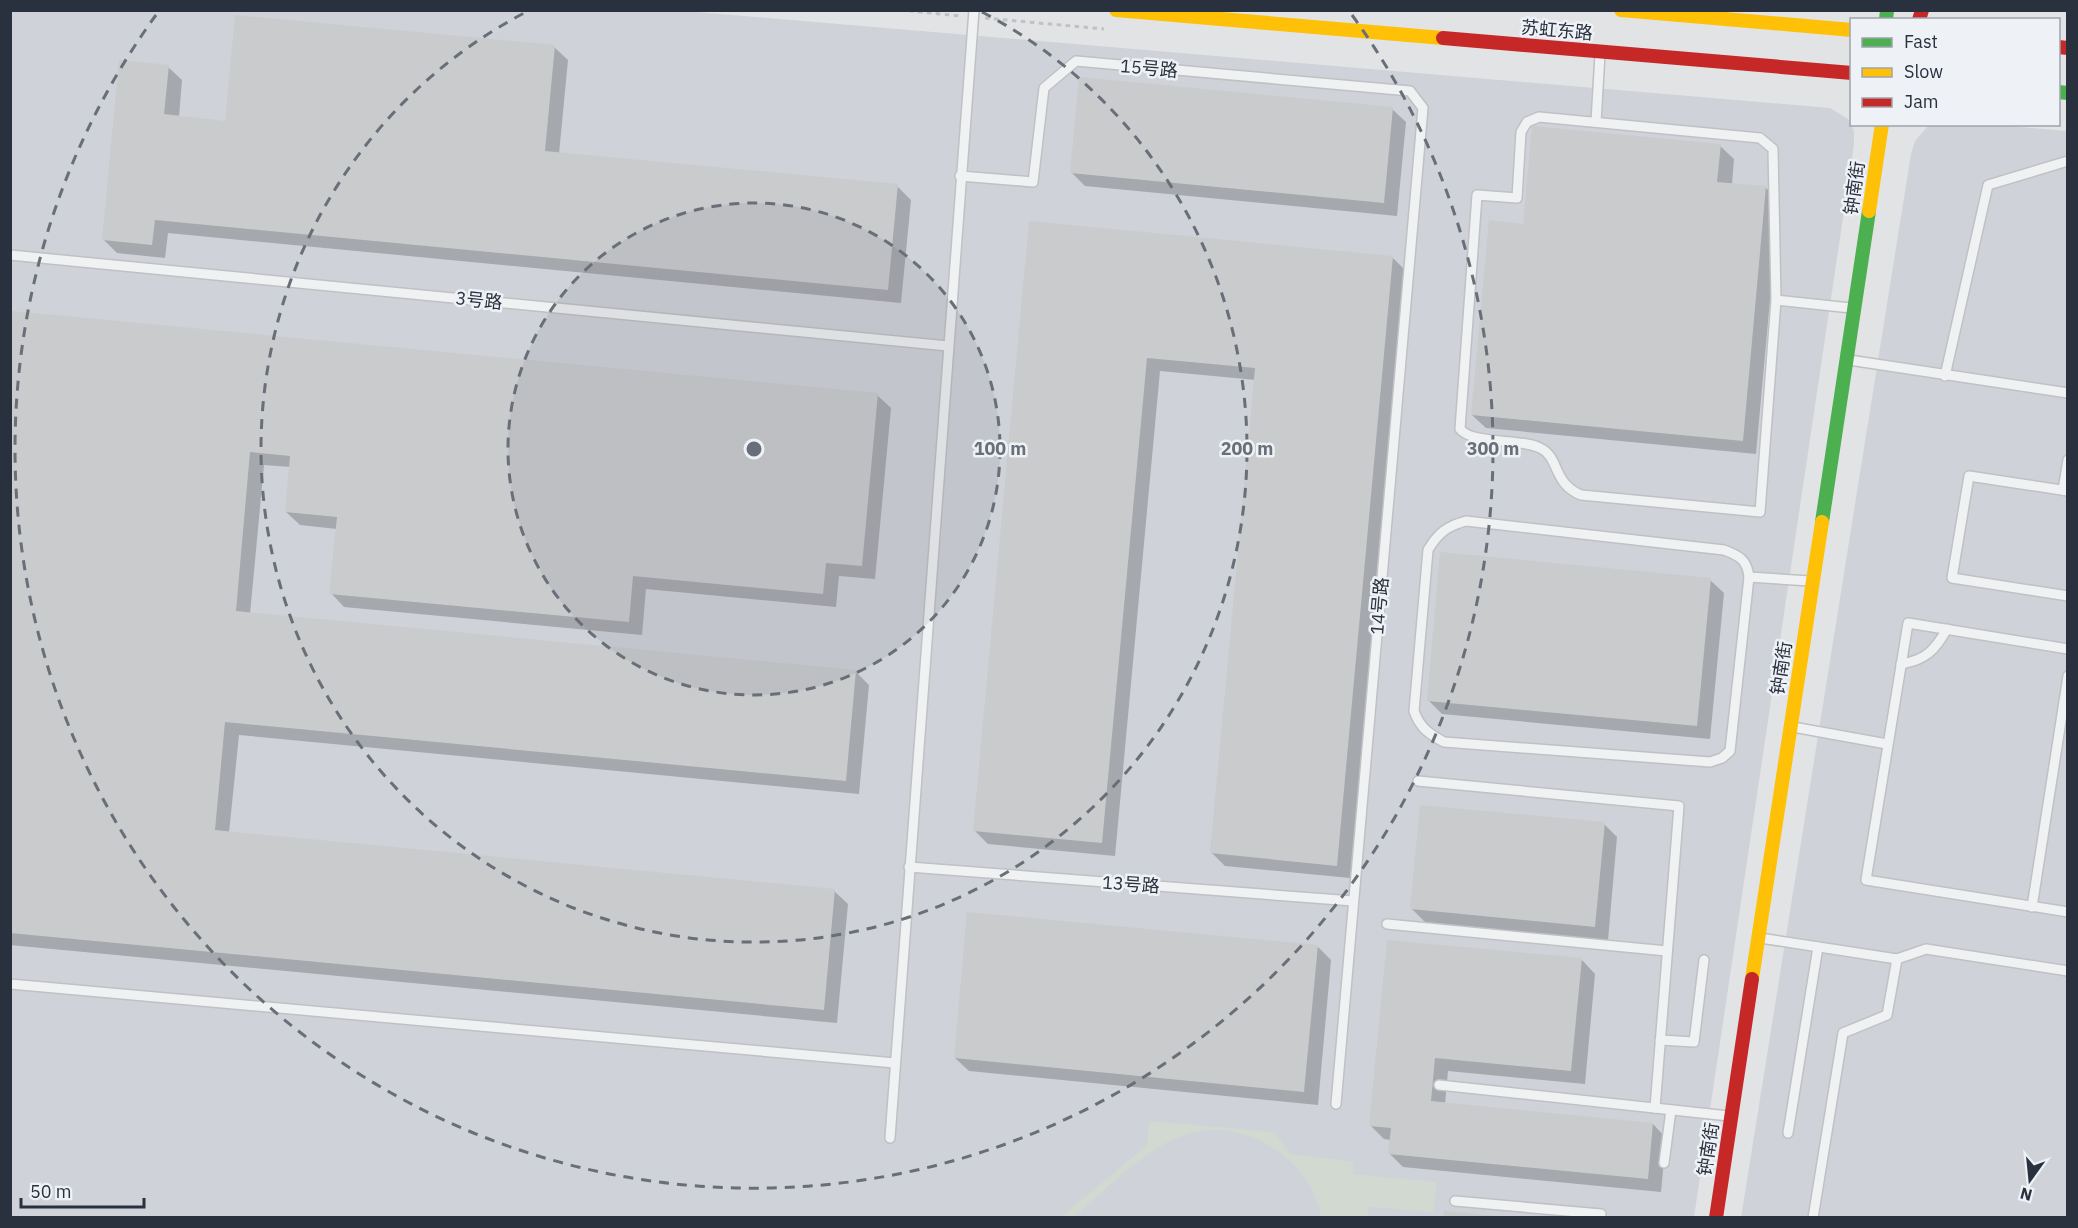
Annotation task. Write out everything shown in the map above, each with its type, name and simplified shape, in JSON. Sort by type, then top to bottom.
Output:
[{"type":"street","name":"苏虹东路","points":[[1116,10],[1850,73]]},
{"type":"street","points":[[1621,11],[1850,30]]},
{"type":"street","name":"钟南街","points":[[1716,1218],[1882,126]]},
{"type":"lane","points":[[890,1138],[974,10]]},
{"type":"lane","points":[[1596,122],[1600,52]]},
{"type":"lane","name":"15号路","points":[[960,176],[1033,182],[1044,88],[1076,62],[1410,91],[1423,108]]},
{"type":"lane","name":"14号路","points":[[1336,1104],[1423,108]]},
{"type":"lane","points":[[1539,117],[1760,138],[1768,143],[1774,157],[1776,300],[1760,512],[1581,495],[1568,490],[1560,480],[1550,457],[1542,448],[1464,433],[1459,422],[1477,195],[1517,198],[1521,132],[1527,122],[1539,117]]},
{"type":"lane","points":[[1946,376],[1988,185],[2067,160]]},
{"type":"lane","name":"3号路","points":[[10,255],[948,346]]},
{"type":"lane","points":[[1776,300],[1854,308]]},
{"type":"lane","points":[[1846,360],[2067,393]]},
{"type":"lane","points":[[2067,460],[2065,490],[1969,476],[1952,578],[2067,596]]},
{"type":"lane","points":[[1466,522],[1724,550],[1739,555],[1748,564],[1749,577],[1733,739],[1730,751],[1722,758],[1710,762],[1444,742],[1419,724],[1414,711],[1428,550],[1436,536],[1451,525],[1466,522]]},
{"type":"lane","points":[[1749,577],[1813,581]]},
{"type":"lane","points":[[2067,649],[1908,623],[1866,880],[2067,912]]},
{"type":"lane","points":[[1901,664],[1917,662],[1930,654],[1947,629]]},
{"type":"lane","points":[[2032,907],[2067,676]]},
{"type":"lane","points":[[1790,727],[1887,744]]},
{"type":"lane","points":[[1418,781],[1679,806],[1655,1108]]},
{"type":"lane","name":"13号路","points":[[909,867],[1353,901]]},
{"type":"lane","points":[[1387,924],[1667,951]]},
{"type":"lane","points":[[1758,937],[1897,959],[1926,949],[2067,971]]},
{"type":"lane","points":[[1788,1133],[1818,946]]},
{"type":"lane","points":[[1813,1218],[1844,1033],[1887,1015],[1897,959]]},
{"type":"lane","points":[[1660,1040],[1694,1042],[1704,960]]},
{"type":"lane","points":[[10,984],[895,1063]]},
{"type":"lane","points":[[1439,1085],[1731,1116]]},
{"type":"lane","points":[[1664,1162],[1671,1110]]},
{"type":"lane","points":[[1455,1201],[1601,1214],[1600,1218]]},
{"type":"shaded area","points":[[10,11],[684,11],[1830,108],[1848,119],[1854,131],[1854,144],[1694,1217],[11,1217]]},
{"type":"shaded area","points":[[1928,126],[2009,126],[2067,131],[2067,1217],[1741,1218],[1911,154],[1915,141]]},
{"type":"shaded area","points":[[1149,1121],[1274,1132],[1290,1154],[1354,1162],[1353,1174],[1437,1182],[1433,1212],[1369,1207],[1368,1217],[1321,1217],[1310,1187],[1298,1169],[1282,1154],[1243,1134],[1215,1130],[1189,1134],[1164,1144],[1141,1159],[1074,1217],[1061,1217],[1147,1145]]},
{"type":"building","points":[[235,15],[555,45],[545,151],[898,184],[888,290],[155,220],[152,245],[102,240],[119,60],[169,65],[164,114],[225,121]]},
{"type":"building","points":[[1079,77],[1393,107],[1384,203],[1070,173]]},
{"type":"building","points":[[1532,126],[1721,144],[1717,182],[1766,186],[1743,441],[1471,415],[1489,220],[1523,224]]},
{"type":"building","points":[[1029,221],[1393,256],[1337,866],[1210,853],[1255,368],[1147,358],[1102,843],[973,831]]},
{"type":"building","points":[[12,311],[878,393],[862,566],[826,563],[823,594],[633,576],[629,622],[329,594],[337,517],[285,512],[290,456],[250,452],[236,611],[856,670],[846,781],[225,722],[215,830],[835,889],[824,1010],[10,933]]},
{"type":"building","points":[[1440,552],[1711,578],[1697,726],[1427,701]]},
{"type":"building","points":[[1420,805],[1605,822],[1595,927],[1410,909]]},
{"type":"building","points":[[967,912],[1318,945],[1304,1092],[954,1058]]},
{"type":"building","points":[[1387,940],[1582,958],[1571,1071],[1435,1058],[1431,1101],[1653,1123],[1648,1179],[1388,1154],[1391,1128],[1369,1126]]},
{"type":"building","points":[[1444,1211],[1499,1216],[1499,1218],[1443,1218]]},
{"type":"traffic: fast","points":[[1886,18],[1887,10]]},
{"type":"traffic: fast","points":[[2060,92],[2068,93]]},
{"type":"traffic: fast","points":[[1822,522],[1869,211]]},
{"type":"traffic: slow","points":[[1116,10],[1443,38]]},
{"type":"traffic: slow","points":[[1621,10],[1850,30]]},
{"type":"traffic: slow","points":[[1869,211],[1882,126]]},
{"type":"traffic: slow","points":[[1752,979],[1822,522]]},
{"type":"traffic: jam","points":[[1920,18],[1922,10]]},
{"type":"traffic: jam","points":[[1443,38],[1850,73]]},
{"type":"traffic: jam","points":[[2060,47],[2068,48]]},
{"type":"traffic: jam","points":[[1716,1218],[1752,979]]}]
